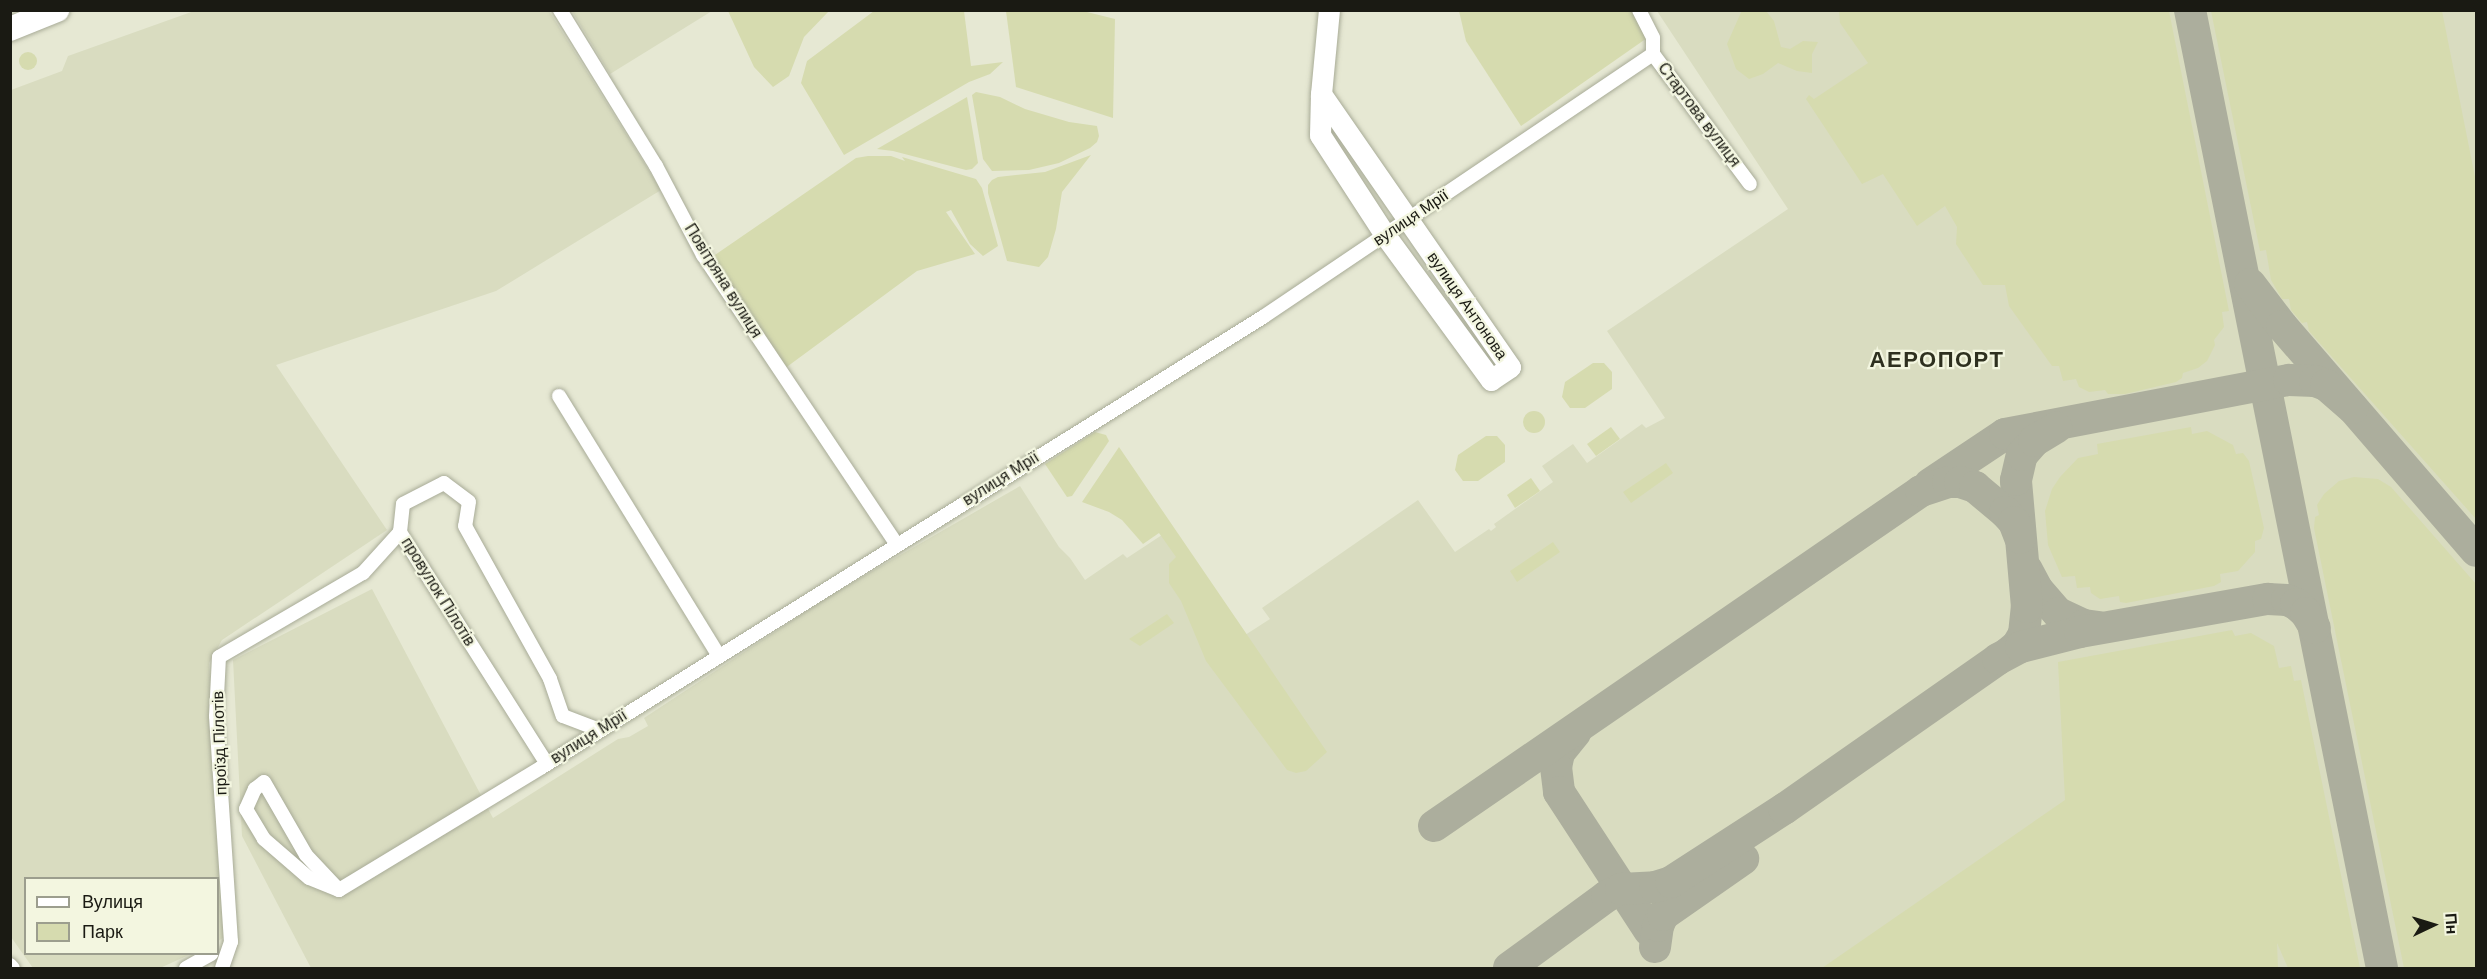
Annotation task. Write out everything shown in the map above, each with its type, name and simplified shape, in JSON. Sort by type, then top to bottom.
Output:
[{"type":"highway","points":[[10,29],[57,10]]},
{"type":"main road","name":"вулиця Антонова","points":[[1321,94],[1406,220],[1510,367],[1491,380],[1385,235],[1320,135],[1321,94],[1329,10]]},
{"type":"street","name":"Повітряна вулиця","points":[[560,10],[656,166],[703,255],[897,545]]},
{"type":"street","name":"Стартова вулиця","points":[[1639,10],[1653,38],[1653,54],[1750,184]]},
{"type":"street","name":"вулиця Мрії","points":[[339,890],[547,764],[1263,317],[1653,54]]},
{"type":"street","points":[[559,396],[719,656]]},
{"type":"street","name":"провулок Пілотів","points":[[547,764],[400,532],[403,504],[444,483],[469,502],[465,526],[550,679],[563,716],[600,730]]},
{"type":"street","name":"проїзд Пілотів","points":[[222,969],[231,942],[216,716],[219,657],[363,573],[400,532]]},
{"type":"street","points":[[264,782],[306,855],[339,890],[309,878],[264,839],[246,809],[255,789],[264,782]]},
{"type":"street","points":[[219,949],[231,942]]},
{"type":"street","points":[[186,969],[210,955]]},
{"type":"shaded area","points":[[194,11],[549,11],[661,190],[496,291],[276,365],[387,530],[222,640],[209,663],[226,936],[219,940],[219,877],[24,877],[24,955],[189,955],[160,968],[33,968],[11,937],[11,90],[62,71],[68,56]]},
{"type":"shaded area","points":[[572,11],[712,11],[610,74]]},
{"type":"shaded area","points":[[1657,11],[2476,11],[2476,968],[311,968],[242,836],[233,660],[372,589],[493,818],[618,739],[629,737],[648,726],[644,718],[831,595],[1020,486],[1059,547],[1070,558],[1085,580],[1123,554],[1127,558],[1168,531],[1242,637],[1270,619],[1262,608],[1418,500],[1455,552],[1489,529],[1491,531],[1496,527],[1494,524],[1553,482],[1542,466],[1573,444],[1587,463],[1642,424],[1646,428],[1665,418],[1607,331],[1788,209]]},
{"type":"green space","points":[[1742,10],[1766,11],[1774,21],[1781,47],[1790,49],[1803,41],[1818,42],[1812,54],[1812,73],[1797,71],[1778,63],[1763,74],[1749,79],[1736,69],[1727,44]]},
{"type":"green space","points":[[728,11],[829,11],[804,37],[789,76],[773,87],[754,67]]},
{"type":"green space","points":[[874,11],[964,11],[971,66],[1003,62],[990,74],[969,82],[844,155],[801,83],[807,61]]},
{"type":"green space","points":[[1006,11],[1083,11],[1115,19],[1113,118],[1016,87]]},
{"type":"green space","points":[[1459,11],[1632,11],[1647,38],[1521,126],[1466,41]]},
{"type":"green space","points":[[1839,11],[2169,11],[2229,311],[2222,312],[2224,327],[2214,340],[2215,345],[2207,361],[2198,368],[2183,373],[2182,378],[2176,382],[2125,394],[2108,394],[2105,390],[2089,392],[2079,387],[2076,379],[2063,381],[2059,366],[2052,366],[2009,306],[2005,285],[1983,285],[1956,244],[1957,227],[1945,206],[1917,226],[1883,174],[1862,184],[1806,99],[1809,95],[1814,99],[1868,63],[1840,23]]},
{"type":"green space","points":[[2211,11],[2442,11],[2476,182],[2476,519],[2309,331],[2307,322],[2302,323],[2291,310],[2289,299],[2282,299],[2271,280],[2266,250],[2260,251]]},
{"type":"green space","points":[[28,52],[34,55],[37,61],[34,67],[28,70],[22,67],[19,61],[22,55]]},
{"type":"green space","points":[[976,92],[1000,97],[1025,109],[1069,122],[1097,126],[1099,136],[1097,142],[1090,148],[1059,163],[1029,170],[992,171],[983,159],[972,95]]},
{"type":"green space","points":[[967,97],[978,163],[972,169],[966,170],[877,149]]},
{"type":"green space","points":[[1091,155],[1062,192],[1056,229],[1048,257],[1039,267],[1007,261],[988,193],[988,185],[998,177],[1045,172]]},
{"type":"green space","points":[[891,156],[905,161],[902,157],[976,179],[982,188],[998,246],[983,256],[970,244],[951,210],[946,212],[975,254],[917,271],[784,369],[712,257],[856,158]]},
{"type":"green space","points":[[1593,363],[1604,363],[1612,372],[1612,389],[1585,408],[1570,408],[1562,397],[1565,382]]},
{"type":"green space","points":[[1530,411],[1538,411],[1545,418],[1545,426],[1538,433],[1530,433],[1523,426],[1523,418]]},
{"type":"green space","points":[[1611,427],[1620,439],[1596,456],[1587,444]]},
{"type":"green space","points":[[2191,427],[2192,434],[2207,431],[2233,445],[2236,454],[2243,453],[2249,461],[2264,528],[2261,539],[2255,541],[2255,552],[2238,571],[2220,574],[2221,582],[2214,586],[2126,603],[2120,602],[2119,596],[2100,599],[2091,593],[2090,587],[2077,588],[2075,576],[2062,577],[2048,545],[2045,511],[2052,489],[2060,477],[2078,458],[2098,454],[2097,444]]},
{"type":"green space","points":[[1095,432],[1106,435],[1109,441],[1072,496],[1067,497],[1045,464]]},
{"type":"green space","points":[[1486,436],[1497,436],[1505,445],[1505,462],[1478,481],[1463,481],[1455,470],[1458,455]]},
{"type":"green space","points":[[1119,447],[1327,752],[1306,771],[1296,773],[1287,770],[1206,661],[1181,601],[1169,583],[1169,564],[1176,557],[1159,533],[1143,544],[1122,520],[1109,512],[1082,502]]},
{"type":"green space","points":[[1666,463],[1673,473],[1631,503],[1623,492]]},
{"type":"green space","points":[[2354,477],[2378,479],[2391,487],[2476,584],[2476,968],[2404,968],[2314,528],[2315,517],[2319,515],[2317,505],[2324,494],[2339,481]]},
{"type":"green space","points":[[1531,478],[1540,491],[1515,508],[1507,495]]},
{"type":"green space","points":[[1553,542],[1560,552],[1517,582],[1510,571]]},
{"type":"green space","points":[[1167,614],[1174,623],[1140,646],[1129,639]]},
{"type":"green space","points":[[2232,630],[2235,636],[2251,633],[2274,646],[2279,668],[2291,666],[2294,681],[2301,680],[2360,968],[2288,968],[2277,943],[2278,968],[1822,968],[2065,800],[2058,662]]},
{"type":"taxiway","points":[[2190,10],[2382,968]]},
{"type":"taxiway","points":[[2250,284],[2282,326],[2476,551]]},
{"type":"taxiway","points":[[1930,484],[2005,434],[2289,380],[2315,381],[2326,385],[2352,408]]},
{"type":"taxiway","points":[[2008,653],[2017,646],[2024,634],[2027,607],[2016,480],[2022,455],[2034,441],[2056,428]]},
{"type":"taxiway","points":[[1434,826],[1921,491],[1948,482],[1960,482],[1975,487],[2014,522],[2020,538]]},
{"type":"taxiway","points":[[2027,570],[2037,589],[2058,613],[2084,625],[2099,627]]},
{"type":"taxiway","points":[[1509,968],[1607,896],[1621,889],[1655,887],[1671,882],[1784,809],[1998,659],[2021,647],[2080,632],[2268,599],[2287,600],[2296,604],[2306,613],[2315,628]]},
{"type":"taxiway","points":[[1575,733],[1559,753],[1556,767],[1559,792],[1649,930]]},
{"type":"taxiway","points":[[1655,947],[1658,926],[1663,915],[1743,859]]},
{"type":"district","name":"АЕРОПОРТ","points":[[1937,360]]}]
